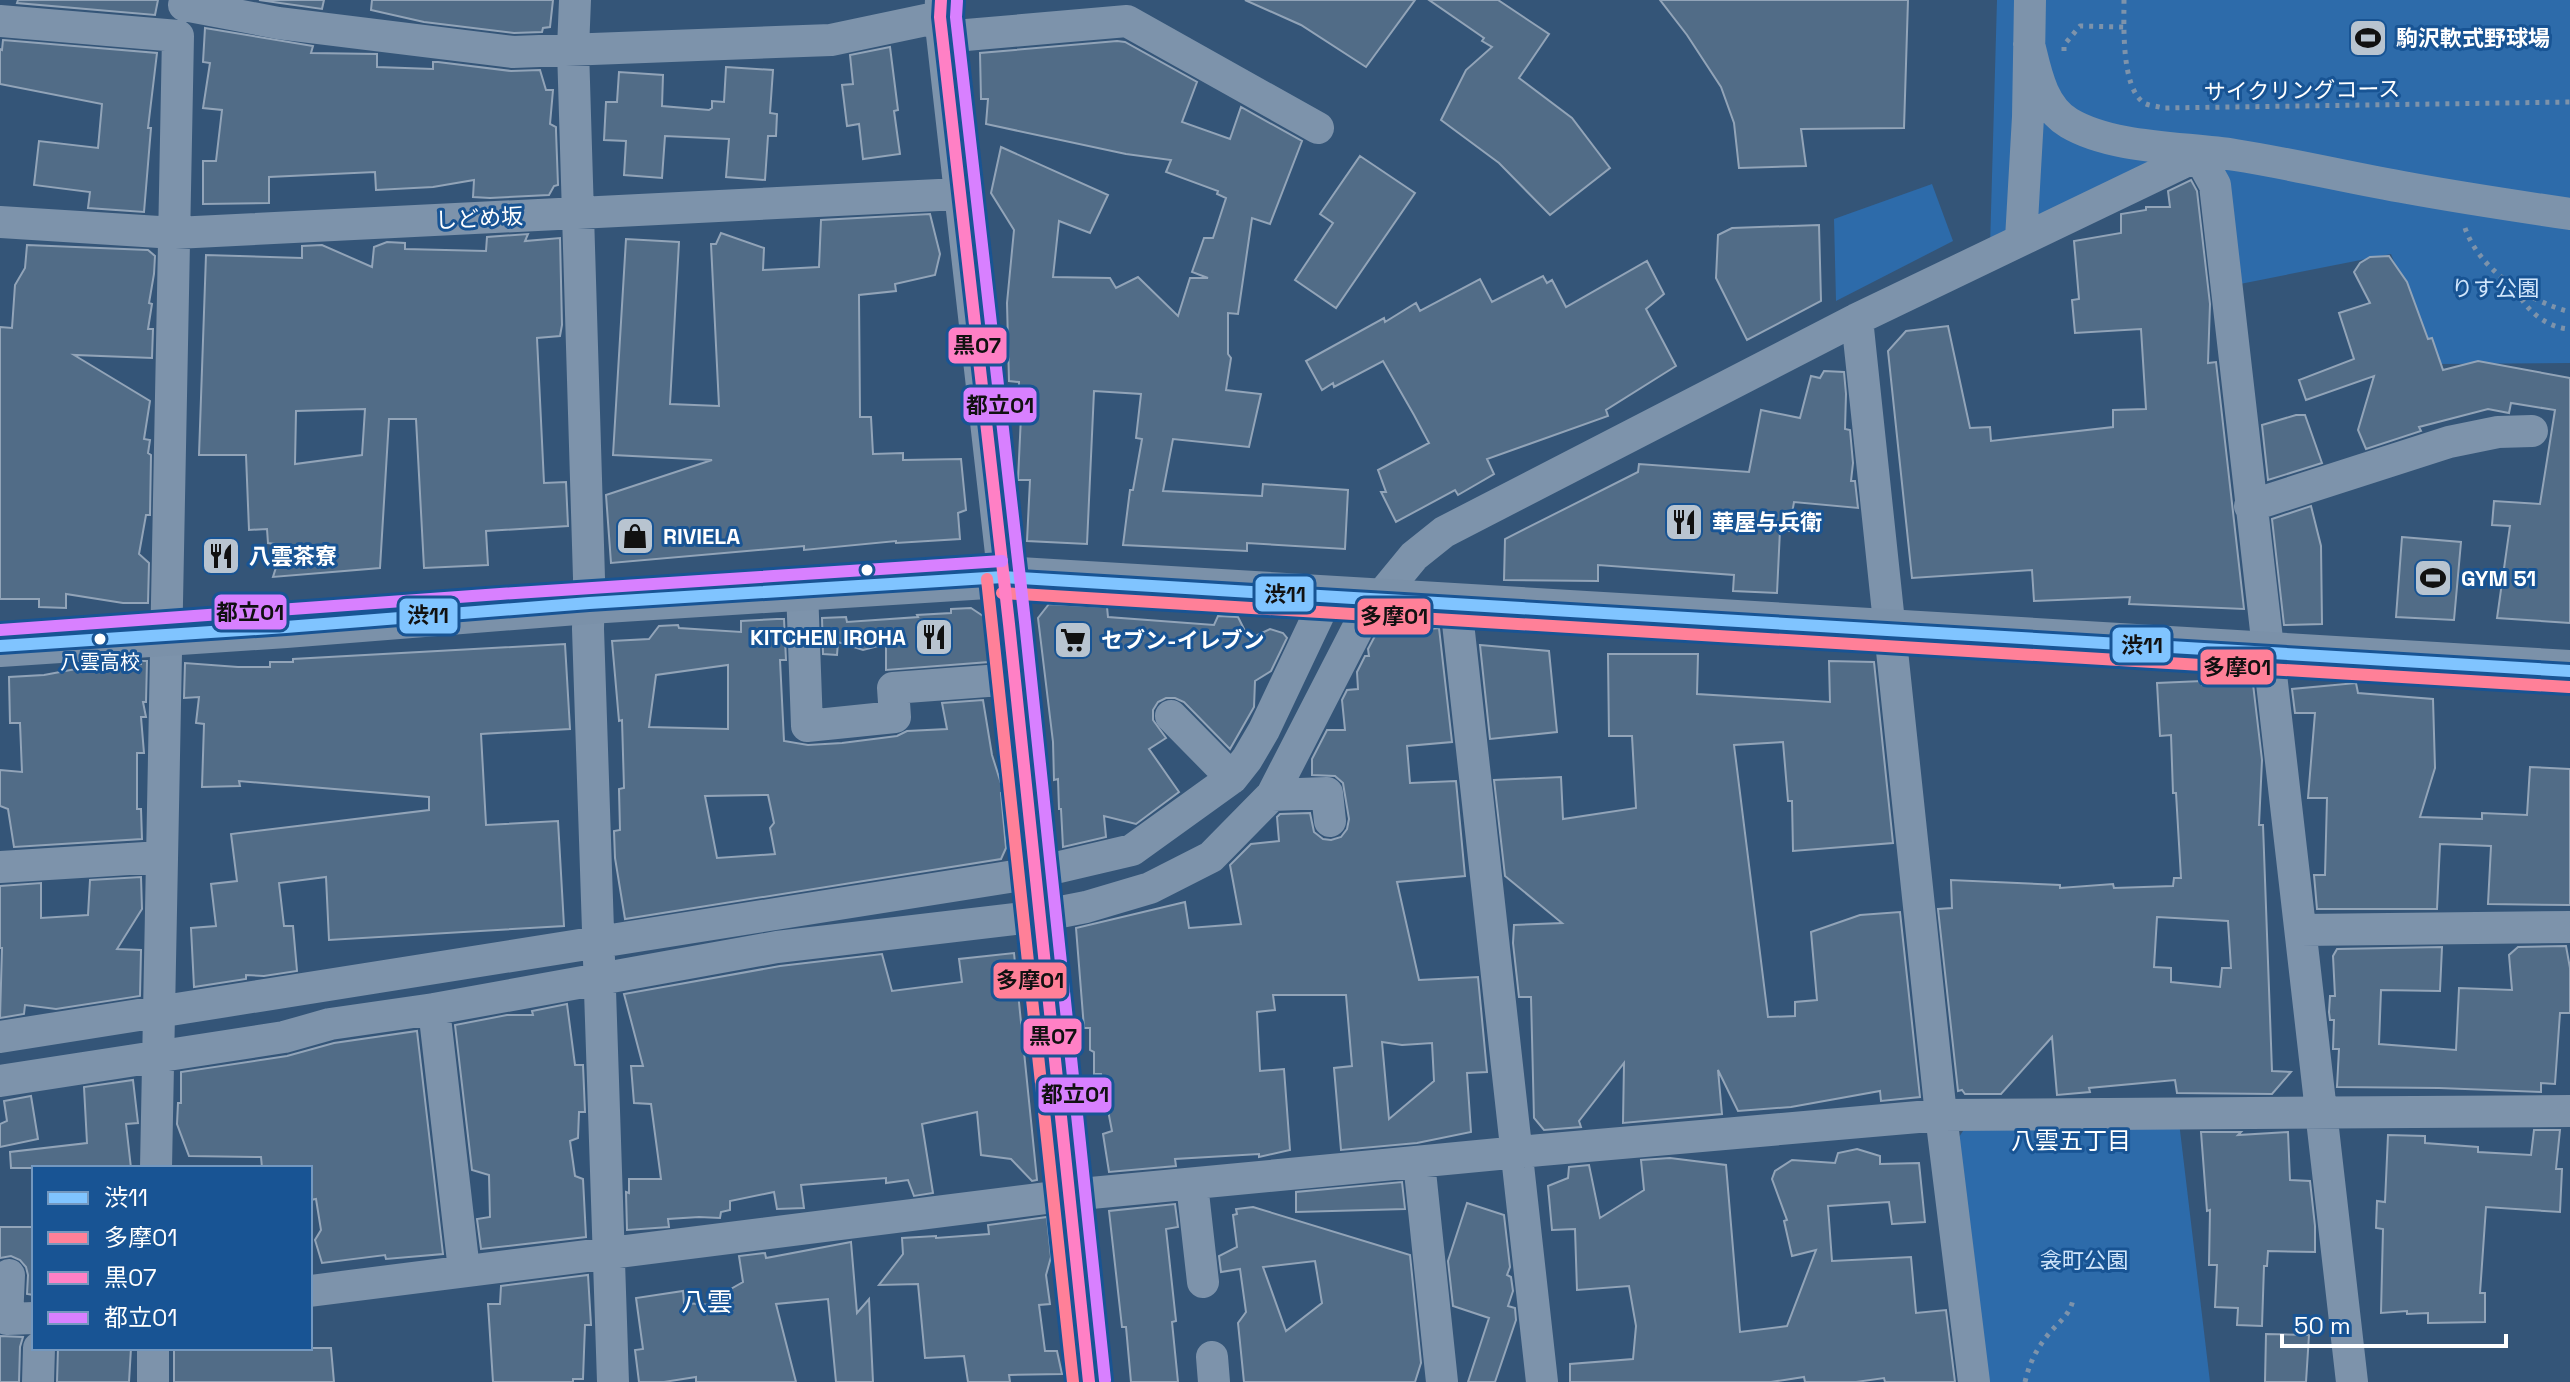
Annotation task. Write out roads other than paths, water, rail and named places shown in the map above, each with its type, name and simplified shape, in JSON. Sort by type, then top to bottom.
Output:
[{"type":"main road","points":[[0,646],[589,603],[1003,577],[2570,671]]},
{"type":"street","points":[[575,0],[573,49],[613,1382]]},
{"type":"street","points":[[2030,0],[2028,117],[2032,234]]},
{"type":"street","points":[[156,1166],[165,634],[182,14]]},
{"type":"street","points":[[0,21],[182,14],[513,52],[831,40],[941,18],[1127,21],[1318,128]]},
{"type":"street","points":[[941,18],[1089,1382]]},
{"type":"street","points":[[2029,44],[2038,80],[2053,111],[2089,132],[2113,139],[2280,163],[2570,214]]},
{"type":"street","points":[[0,1081],[284,1037],[330,1024],[434,1009],[777,947],[1040,916],[1086,907],[1150,888],[1211,857],[1272,795],[1363,618],[1414,556],[1444,532],[1857,319],[2186,161],[2196,160],[2204,165],[2215,185],[2352,1382]]},
{"type":"street","name":"しどめ坂","points":[[0,222],[175,233],[959,194]]},
{"type":"street","points":[[1857,319],[1941,1115],[1974,1382]]},
{"type":"street","points":[[2250,506],[2449,442],[2498,432],[2532,431]]},
{"type":"street","points":[[802,589],[807,726],[895,717],[893,688],[1014,679]]},
{"type":"street","points":[[0,1037],[1034,873],[1132,850],[1232,778],[1247,759],[1264,730],[1327,597]]},
{"type":"street","points":[[1456,605],[1542,1382]]},
{"type":"street","points":[[1171,716],[1232,778]]},
{"type":"street","points":[[1272,795],[1327,793],[1330,821]]},
{"type":"street","points":[[0,867],[161,857]]},
{"type":"street","points":[[2301,930],[2570,927]]},
{"type":"street","points":[[434,1009],[464,1270]]},
{"type":"street","points":[[312,1291],[1070,1195],[1941,1115],[2570,1111]]},
{"type":"street","points":[[1419,1162],[1442,1382]]},
{"type":"street","points":[[1192,1184],[1203,1282]]},
{"type":"street","points":[[9,1275],[7,1319],[32,1318]]},
{"type":"street","points":[[38,1382],[39,1350]]},
{"type":"street","points":[[153,1350],[153,1382]]},
{"type":"place","name":"駒沢軟式野球場","points":[[2368,38]]},
{"type":"place","name":"華屋与兵衛","points":[[1684,522]]},
{"type":"place","name":"RIVIELA","points":[[635,536]]},
{"type":"place","name":"八雲茶寮","points":[[221,556]]},
{"type":"place","name":"GYM 51","points":[[2433,578]]},
{"type":"place","name":"KITCHEN IROHA","points":[[934,637]]},
{"type":"place","name":"八雲高校","points":[[100,639]]},
{"type":"place","name":"セブン-イレブン","points":[[1073,640]]},
{"type":"district","name":"八雲五丁目","points":[[2071,1140]]},
{"type":"district","name":"八雲","points":[[707,1302]]},
{"type":"park label","name":"りす公園","points":[[2495,288]]},
{"type":"park label","name":"衾町公園","points":[[2084,1260]]}]
